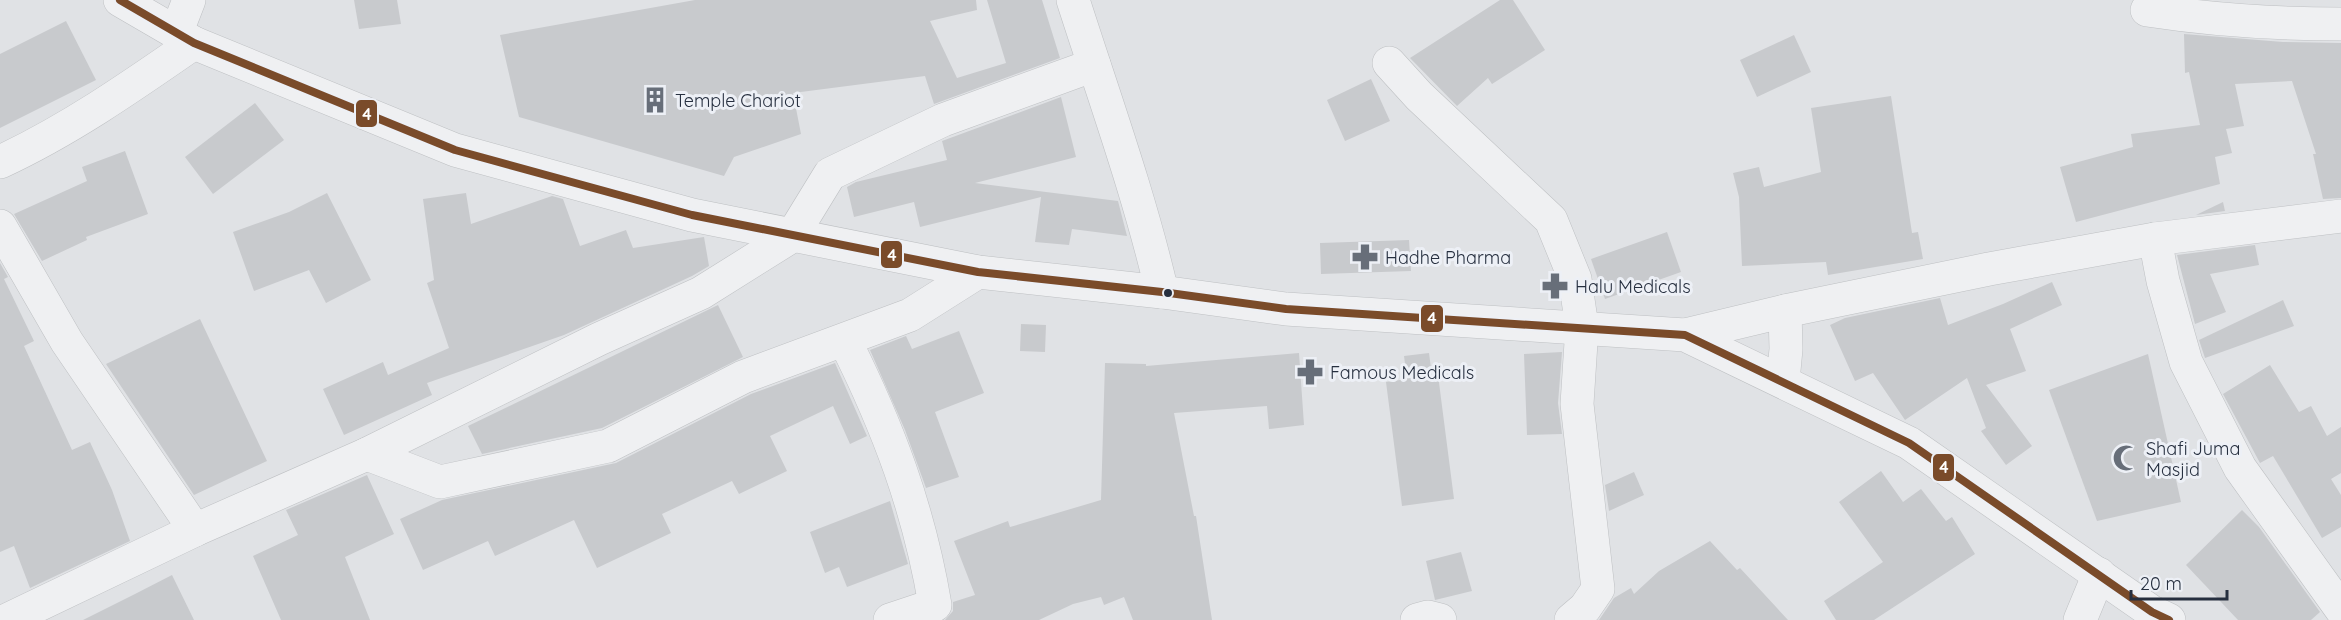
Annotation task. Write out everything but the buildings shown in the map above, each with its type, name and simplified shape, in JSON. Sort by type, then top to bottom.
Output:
[{"type":"street","points":[[120,0],[185,37],[455,150],[692,215],[978,272],[1162,292],[1286,309],[1685,335],[1785,311],[1989,269],[2155,239],[2341,216]]},
{"type":"street","points":[[0,162],[39,144],[114,98],[185,37],[189,0]]},
{"type":"street","points":[[1072,0],[1143,221],[1162,292]]},
{"type":"street","points":[[2147,10],[2208,19],[2285,12],[2341,24]]},
{"type":"street","points":[[1389,63],[1419,96],[1551,220],[1575,279],[1582,327],[1577,404],[1598,589],[1585,608],[1571,620]]},
{"type":"street","points":[[7,620],[195,530],[367,454],[599,339],[701,293],[792,236],[830,174],[943,120],[1094,65]]},
{"type":"street","points":[[0,226],[68,342],[195,530]]},
{"type":"street","points":[[2155,239],[2163,280],[2186,362],[2240,468],[2341,609]]},
{"type":"street","points":[[367,454],[440,482],[608,446],[743,377],[909,315],[978,272]]},
{"type":"street","points":[[1784,381],[1785,311]]},
{"type":"street","points":[[1685,335],[1909,443],[2152,612],[2169,620]]},
{"type":"street","points":[[844,341],[870,390],[906,482],[927,557],[935,605],[890,620]]},
{"type":"street","points":[[2080,620],[2099,574]]},
{"type":"street","points":[[1417,620],[1428,617],[1440,620]]},
{"type":"transit line","name":"4","points":[[120,0],[194,43],[455,150],[692,215],[978,272],[1162,292],[1286,309],[1685,335],[1909,443],[2152,612],[2169,620]]},
{"type":"place","name":"Temple Chariot","points":[[655,100]]},
{"type":"place","name":"Hadhe Pharma","points":[[1365,257]]},
{"type":"place","name":"Halu Medicals","points":[[1555,286]]},
{"type":"place","name":"Famous Medicals","points":[[1310,372]]},
{"type":"place","name":"Shafi Juma Masjid","points":[[2126,458]]}]
